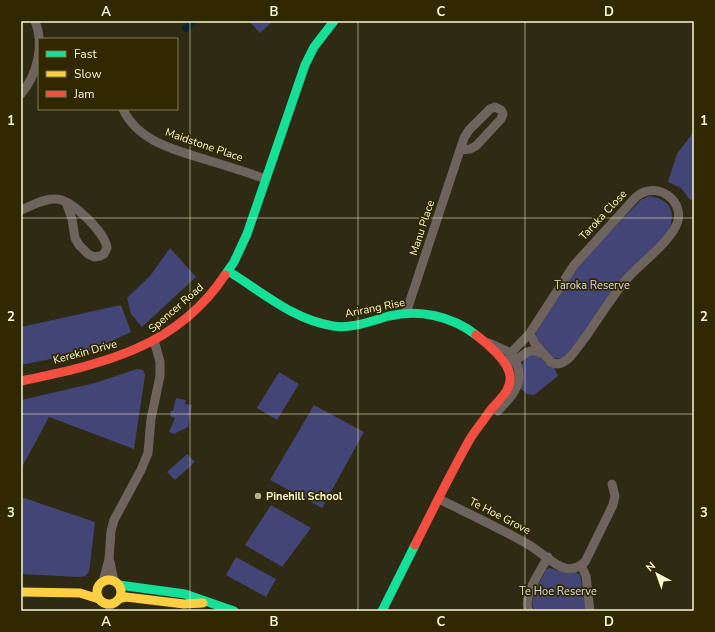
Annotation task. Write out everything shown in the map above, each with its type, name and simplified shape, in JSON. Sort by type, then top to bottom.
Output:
[{"type":"street","points":[[35,21],[38,28],[38,38]]},
{"type":"street","name":"Spencer Road","points":[[100,584],[109,559],[111,531],[114,520],[141,470],[148,453],[151,419],[160,376],[160,362],[154,340],[178,324],[201,305],[215,290],[228,271],[244,242],[305,65],[314,47],[334,21]]},
{"type":"street","points":[[21,94],[28,86],[34,74],[38,55]]},
{"type":"street","name":"Manu Place","points":[[406,313],[466,134],[490,109],[497,107],[501,110],[503,114],[501,119],[476,146],[470,149],[461,150]]},
{"type":"street","name":"Maidstone Place","points":[[123,110],[126,116],[136,128],[165,146],[266,179]]},
{"type":"street","name":"Taroka Close","points":[[509,361],[530,333],[574,265],[635,198],[650,190],[662,192],[671,198],[676,206],[678,217],[675,227],[658,248],[621,287],[572,355],[564,362],[557,364],[551,362],[535,344],[530,333]]},
{"type":"street","points":[[21,210],[49,199],[59,199],[66,202],[80,211],[103,237],[107,248],[104,254],[97,257],[91,256],[79,245],[75,238],[72,219],[66,202]]},
{"type":"street","name":"Arirang Rise","points":[[228,271],[266,296],[301,316],[325,325],[334,327],[350,327],[406,313],[427,314],[451,320],[468,329],[509,361]]},
{"type":"street","name":"Kerekin Drive","points":[[21,381],[115,358],[154,340]]},
{"type":"street","name":"Taroka Close","points":[[509,361],[530,351],[544,355]]},
{"type":"street","points":[[382,611],[469,440],[508,389],[511,378],[509,361]]},
{"type":"street","points":[[590,611],[586,576],[581,565],[587,558],[613,505],[615,496],[612,484]]},
{"type":"street","name":"Te Hoe Grove","points":[[439,499],[530,545],[559,566],[571,568],[581,565]]},
{"type":"street","points":[[529,611],[526,604],[528,596],[548,557]]},
{"type":"street","name":"Spencer Road","points":[[109,559],[117,583]]},
{"type":"street","points":[[80,593],[106,580],[185,594],[234,611]]},
{"type":"street","points":[[21,592],[80,593],[99,599],[110,608],[117,602],[121,592],[117,583]]},
{"type":"street","points":[[99,599],[97,595],[100,584]]},
{"type":"street","points":[[119,599],[126,597],[184,604],[210,602]]},
{"type":"green space","points":[[249,21],[269,21],[271,23],[260,33]]},
{"type":"green space","points":[[694,131],[694,199],[690,200],[681,188],[668,182],[677,154]]},
{"type":"green space","name":"Taroka Reserve","points":[[650,196],[663,201],[670,209],[672,220],[667,234],[565,356],[561,359],[553,358],[537,340],[536,332],[574,272],[586,256],[642,199]]},
{"type":"green space","points":[[170,248],[196,277],[142,327],[131,314],[127,298],[150,276]]},
{"type":"green space","points":[[121,305],[131,332],[90,351],[21,365],[21,327]]},
{"type":"green space","points":[[527,355],[539,356],[547,364],[554,367],[558,376],[534,395],[527,394],[521,389],[522,366],[524,358]]},
{"type":"green space","points":[[137,369],[143,370],[145,375],[134,449],[49,417],[21,469],[21,400],[95,383]]},
{"type":"green space","points":[[279,372],[299,384],[277,420],[257,408]]},
{"type":"green space","points":[[176,398],[186,400],[185,404],[192,405],[188,427],[174,434],[169,432],[175,418],[170,416],[171,411],[173,411]]},
{"type":"green space","points":[[314,405],[364,432],[322,508],[270,480]]},
{"type":"green space","points":[[187,454],[195,462],[175,480],[167,472]]},
{"type":"green space","points":[[21,497],[95,522],[89,572],[85,576],[21,574]]},
{"type":"green space","points":[[271,505],[311,528],[282,567],[245,545]]},
{"type":"green space","points":[[236,557],[276,579],[266,597],[226,575]]},
{"type":"green space","name":"Te Hoe Reserve","points":[[549,568],[568,573],[576,572],[580,575],[586,608],[585,611],[536,611],[533,607],[533,597],[546,570]]},
{"type":"shaded area","points":[[189,21],[199,21],[186,33],[181,28]]},
{"type":"traffic: fast","points":[[225,275],[234,262],[247,234],[305,65],[314,47],[334,21]]},
{"type":"traffic: fast","points":[[228,271],[278,304],[304,318],[318,323],[340,327],[361,324],[389,316],[412,313],[446,319],[467,328],[476,335]]},
{"type":"traffic: fast","points":[[382,611],[415,545]]},
{"type":"traffic: fast","points":[[119,585],[185,594],[234,611]]},
{"type":"traffic: slow","points":[[109,580],[118,583],[121,592],[118,601],[109,604],[100,601],[97,592],[100,583],[109,580]]},
{"type":"traffic: slow","points":[[21,592],[80,593],[99,599]]},
{"type":"traffic: slow","points":[[119,599],[126,597],[184,604],[203,603]]},
{"type":"traffic: jam","points":[[21,381],[51,375],[108,360],[160,337],[184,320],[205,300],[225,275]]},
{"type":"traffic: jam","points":[[415,545],[474,432],[503,396],[509,386],[510,376],[506,365],[502,359],[476,335]]},
{"type":"place","name":"Pinehill School","points":[[258,496]]}]
